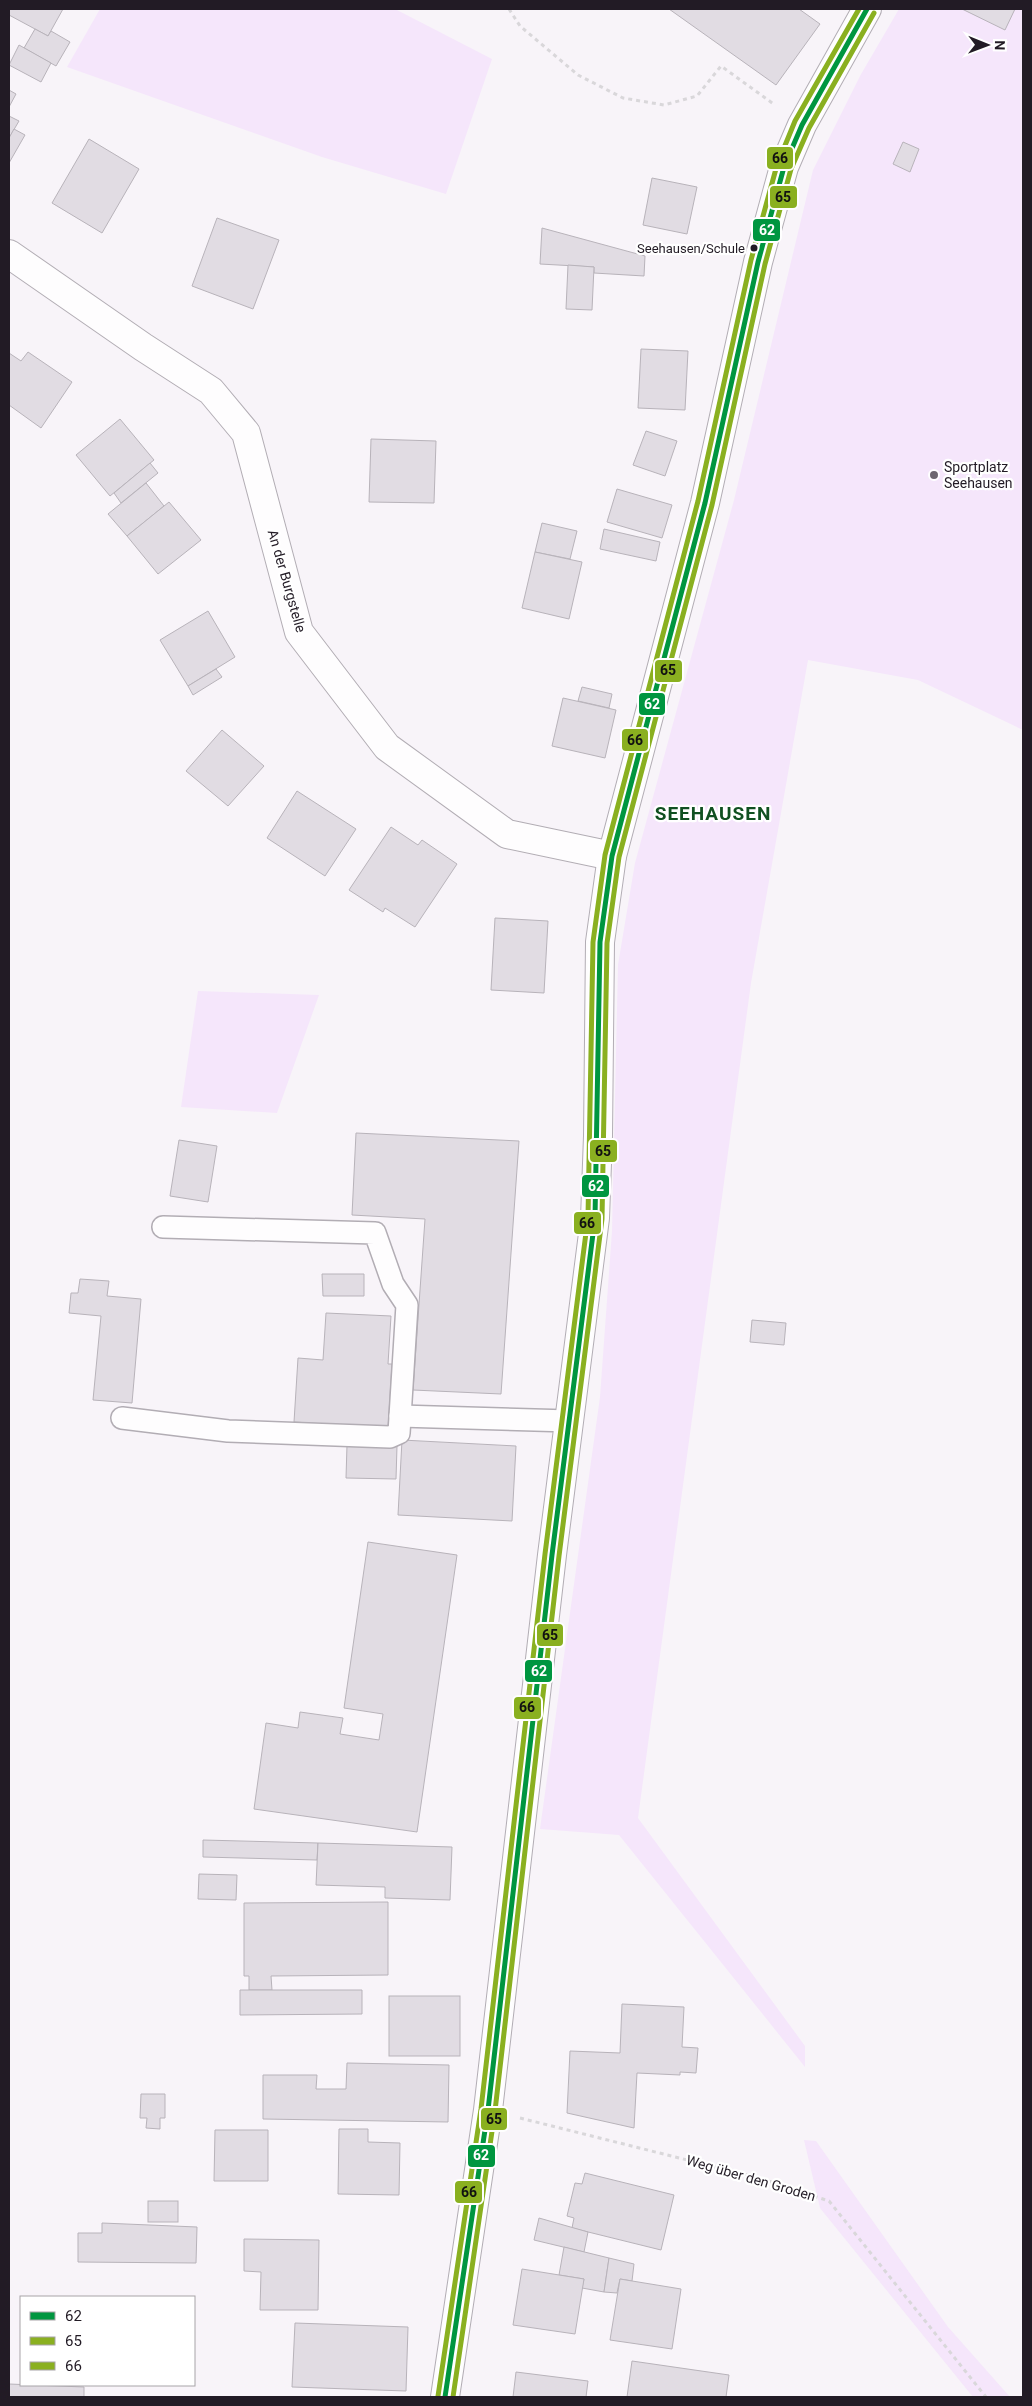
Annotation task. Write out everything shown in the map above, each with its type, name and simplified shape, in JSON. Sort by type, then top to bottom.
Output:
[{"type":"street","points":[[445,2397],[488,2110],[552,1555],[595,1218],[598,1136],[600,942],[612,856],[705,503],[758,262],[784,167],[802,125],[867,9]]},
{"type":"street","name":"An der Burgstelle","points":[[9,254],[143,348],[211,391],[246,433],[298,632],[387,747],[508,834],[612,856]]},
{"type":"lane","points":[[122,1418],[228,1431],[390,1437],[399,1433],[406,1305],[393,1284],[374,1233],[163,1227]]},
{"type":"lane","points":[[400,1416],[570,1422]]},
{"type":"path","points":[[509,9],[520,26],[578,75],[623,98],[664,105],[697,96],[722,66],[802,125]]},
{"type":"path","name":"Weg über den Groden","points":[[488,2110],[759,2178],[829,2201],[986,2397]]},
{"type":"shaded area","points":[[100,9],[395,9],[492,59],[446,194],[322,157],[67,67]]},
{"type":"shaded area","points":[[899,9],[1023,9],[1023,730],[918,680],[808,660],[751,983],[638,1818],[805,2046],[805,2067],[619,1835],[540,1829],[600,1397],[612,1231],[618,965],[635,863],[734,500],[813,170],[860,76]]},
{"type":"shaded area","points":[[198,991],[319,995],[277,1113],[181,1107]]},
{"type":"shaded area","points":[[804,2140],[816,2141],[948,2327],[1010,2397],[973,2397],[820,2208]]},
{"type":"building","points":[[9,9],[63,9],[48,36],[9,15]]},
{"type":"building","points":[[669,9],[799,9],[820,24],[776,85]]},
{"type":"building","points":[[962,9],[1015,9],[1005,30]]},
{"type":"building","points":[[35,29],[48,36],[51,31],[70,42],[56,66],[24,48]]},
{"type":"building","points":[[19,45],[51,63],[41,82],[9,65]]},
{"type":"building","points":[[9,90],[16,94],[9,107]]},
{"type":"building","points":[[9,116],[19,121],[9,138]]},
{"type":"building","points":[[14,129],[25,135],[9,163],[9,138]]},
{"type":"building","points":[[89,139],[139,169],[102,233],[52,203]]},
{"type":"building","points":[[903,142],[919,149],[910,172],[893,164]]},
{"type":"building","points":[[652,178],[697,187],[687,234],[643,225]]},
{"type":"building","points":[[217,218],[279,240],[253,309],[192,286]]},
{"type":"building","points":[[542,228],[645,256],[644,276],[594,273],[594,267],[540,264]]},
{"type":"building","points":[[568,265],[594,267],[592,310],[566,309]]},
{"type":"building","points":[[641,349],[688,351],[685,410],[638,408]]},
{"type":"building","points":[[28,352],[72,382],[41,428],[9,405],[9,353],[21,361]]},
{"type":"building","points":[[120,419],[154,460],[110,496],[76,455]]},
{"type":"building","points":[[646,431],[677,441],[665,476],[633,465]]},
{"type":"building","points":[[371,439],[436,441],[434,503],[369,502]]},
{"type":"building","points":[[150,463],[158,473],[121,503],[114,493]]},
{"type":"building","points":[[146,483],[164,506],[127,536],[108,514]]},
{"type":"building","points":[[617,489],[672,505],[662,538],[607,522]]},
{"type":"building","points":[[169,502],[201,540],[158,574],[127,536]]},
{"type":"building","points":[[542,523],[577,531],[570,559],[535,552]]},
{"type":"building","points":[[604,529],[660,542],[656,561],[600,549]]},
{"type":"building","points":[[535,552],[582,562],[569,619],[522,608]]},
{"type":"building","points":[[208,611],[235,657],[188,686],[160,640]]},
{"type":"building","points":[[216,669],[222,677],[193,695],[188,686]]},
{"type":"building","points":[[582,687],[612,694],[609,708],[578,701]]},
{"type":"building","points":[[563,698],[616,710],[605,758],[552,746]]},
{"type":"building","points":[[222,730],[264,766],[228,806],[186,771]]},
{"type":"building","points":[[297,791],[356,829],[325,876],[267,838]]},
{"type":"building","points":[[391,827],[418,845],[422,840],[457,864],[415,927],[385,908],[383,912],[349,890]]},
{"type":"building","points":[[495,918],[548,921],[544,993],[491,990]]},
{"type":"building","points":[[356,1133],[519,1141],[501,1394],[413,1390],[425,1219],[352,1215]]},
{"type":"building","points":[[179,1140],[217,1146],[208,1202],[170,1196]]},
{"type":"building","points":[[322,1274],[364,1274],[364,1296],[323,1296]]},
{"type":"building","points":[[80,1279],[109,1281],[107,1296],[141,1299],[132,1403],[93,1400],[101,1316],[69,1313],[71,1293],[78,1293]]},
{"type":"building","points":[[326,1313],[391,1316],[388,1364],[392,1364],[388,1428],[294,1422],[298,1358],[323,1360]]},
{"type":"building","points":[[752,1320],[786,1323],[784,1345],[750,1342]]},
{"type":"building","points":[[402,1440],[516,1446],[512,1521],[398,1515]]},
{"type":"building","points":[[347,1445],[397,1446],[396,1479],[346,1478]]},
{"type":"building","points":[[368,1542],[457,1555],[417,1832],[254,1809],[266,1723],[298,1728],[300,1712],[343,1718],[340,1734],[379,1740],[383,1714],[344,1708]]},
{"type":"building","points":[[203,1840],[318,1843],[317,1860],[203,1857]]},
{"type":"building","points":[[318,1843],[452,1847],[450,1900],[385,1898],[385,1887],[316,1885]]},
{"type":"building","points":[[199,1874],[237,1875],[236,1900],[198,1899]]},
{"type":"building","points":[[388,1902],[388,1975],[271,1976],[272,1990],[249,1990],[249,1976],[244,1976],[244,1903]]},
{"type":"building","points":[[240,1990],[362,1990],[362,2014],[240,2015]]},
{"type":"building","points":[[389,1996],[460,1996],[460,2056],[389,2056]]},
{"type":"building","points":[[622,2004],[684,2007],[682,2047],[698,2048],[696,2073],[680,2072],[680,2075],[637,2073],[634,2128],[567,2113],[570,2051],[620,2053]]},
{"type":"building","points":[[347,2063],[449,2065],[448,2122],[263,2119],[263,2075],[317,2075],[316,2089],[346,2089]]},
{"type":"building","points":[[141,2094],[165,2094],[165,2118],[160,2118],[160,2129],[146,2128],[147,2118],[140,2118]]},
{"type":"building","points":[[339,2129],[368,2129],[368,2142],[400,2143],[399,2195],[338,2194]]},
{"type":"building","points":[[215,2130],[268,2130],[268,2181],[214,2181]]},
{"type":"building","points":[[585,2173],[674,2195],[661,2250],[572,2228],[574,2218],[567,2216],[575,2183],[582,2184]]},
{"type":"building","points":[[148,2201],[178,2201],[178,2222],[148,2222]]},
{"type":"building","points":[[539,2218],[588,2232],[584,2252],[534,2240]]},
{"type":"building","points":[[102,2223],[197,2227],[196,2263],[78,2262],[78,2233],[102,2233]]},
{"type":"building","points":[[244,2239],[319,2240],[318,2310],[260,2310],[261,2272],[244,2271]]},
{"type":"building","points":[[564,2247],[609,2258],[604,2292],[582,2288],[584,2279],[559,2275]]},
{"type":"building","points":[[609,2258],[634,2264],[632,2281],[620,2279],[617,2293],[604,2292]]},
{"type":"building","points":[[522,2269],[584,2279],[575,2334],[513,2325]]},
{"type":"building","points":[[620,2279],[681,2289],[672,2349],[610,2340]]},
{"type":"building","points":[[295,2323],[408,2327],[406,2391],[292,2387]]},
{"type":"building","points":[[632,2361],[729,2375],[726,2397],[627,2397]]},
{"type":"building","points":[[516,2372],[588,2381],[586,2397],[513,2397]]},
{"type":"building","points":[[9,2384],[20,2384],[20,2386],[84,2387],[84,2397],[9,2397]]},
{"type":"transit line","name":"66","points":[[438,2396],[481,2109],[545,1554],[588,1217],[593,942],[605,855],[698,501],[751,260],[777,165],[795,121],[859,9]]},
{"type":"transit line","name":"62","points":[[445,2397],[488,2110],[552,1555],[595,1218],[600,942],[612,856],[705,503],[758,262],[784,167],[802,125],[867,9]]},
{"type":"transit line","name":"65","points":[[453,2397],[495,2111],[559,1556],[602,1219],[607,943],[619,857],[712,505],[765,264],[791,169],[809,128],[874,13]]},
{"type":"place","name":"Seehausen/Schule","points":[[754,248]]},
{"type":"place","name":"Sportplatz Seehausen","points":[[934,475]]},
{"type":"district","name":"SEEHAUSEN","points":[[713,813]]}]
